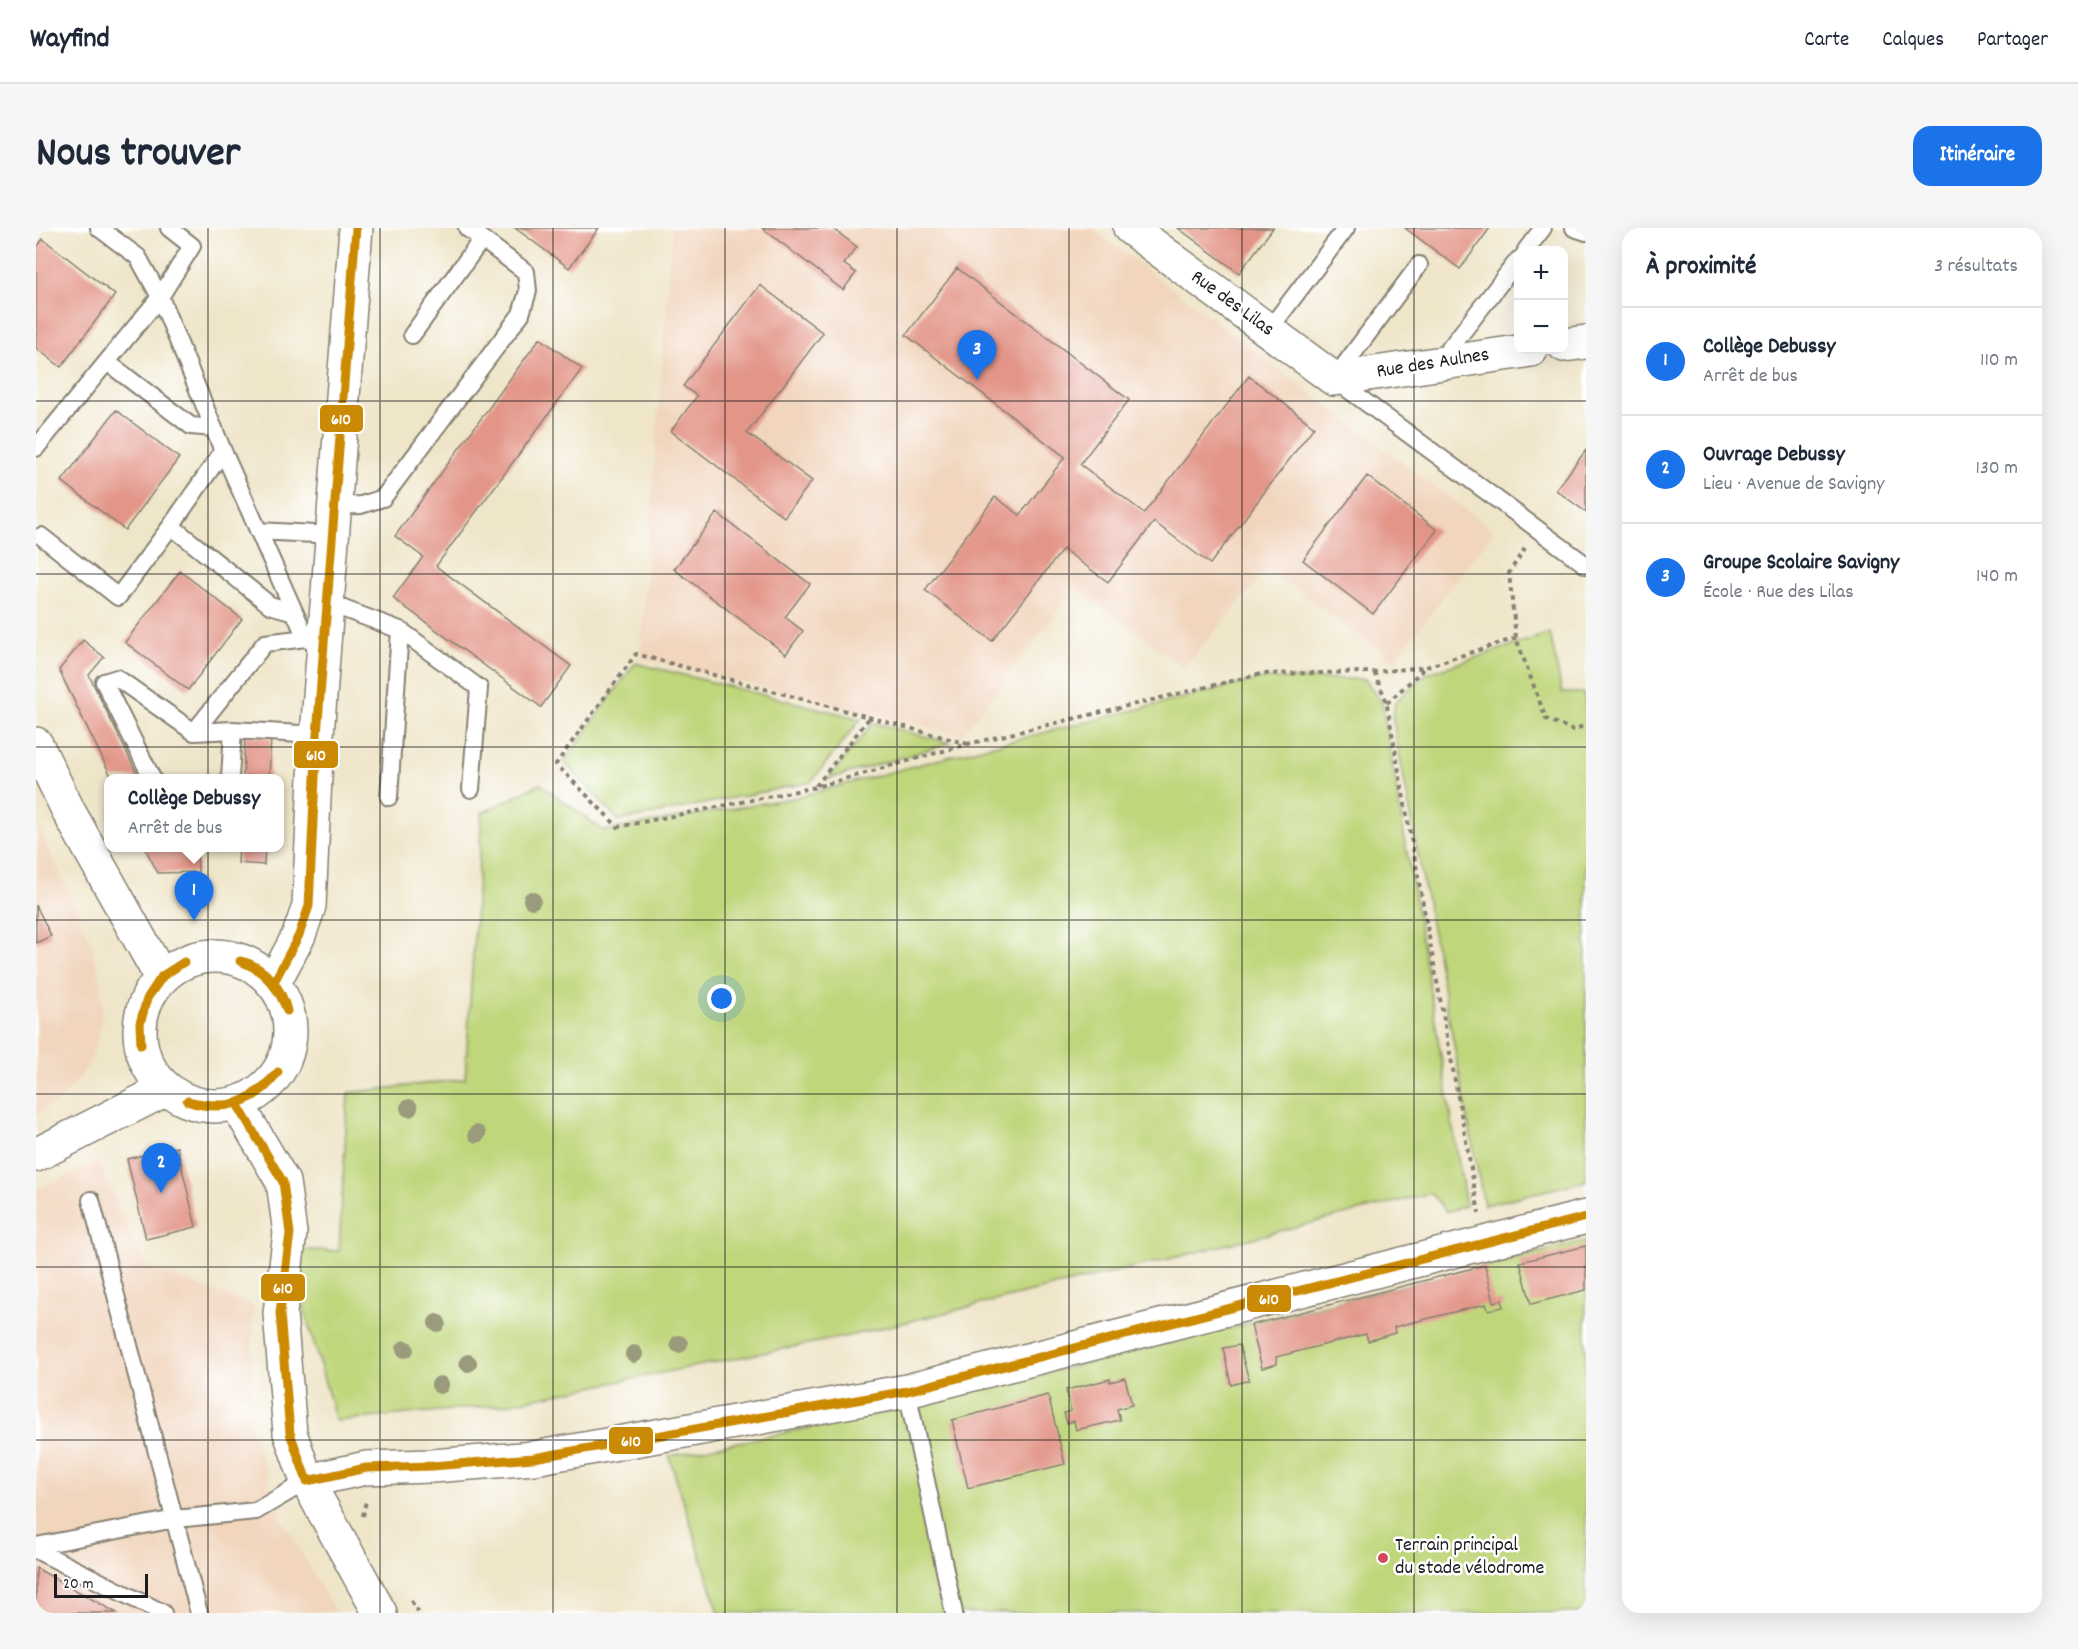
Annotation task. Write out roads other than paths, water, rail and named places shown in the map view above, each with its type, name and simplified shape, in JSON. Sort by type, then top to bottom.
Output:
[{"type":"street","points":[[274,982],[299,935],[309,906],[317,735],[315,642],[328,603],[356,228]]},
{"type":"street","name":"Rue des Lilas","points":[[1130,228],[1334,379]]},
{"type":"street","points":[[1568,344],[1586,342]]},
{"type":"street","name":"Rue des Aulnes","points":[[1334,379],[1514,352]]},
{"type":"street","points":[[36,744],[85,843],[161,977]]},
{"type":"street","points":[[206,955],[231,957],[254,966],[274,982],[286,1004],[291,1028],[288,1053],[277,1075],[259,1093],[237,1104],[213,1107],[188,1102],[166,1089],[150,1070],[141,1047],[139,1022],[147,997],[161,977],[182,962],[206,955]]},
{"type":"street","points":[[36,1155],[166,1089]]},
{"type":"street","points":[[237,1104],[283,1182],[290,1233],[280,1313],[290,1433],[307,1481],[380,1613]]},
{"type":"street","points":[[307,1481],[366,1467],[432,1466],[534,1458],[907,1391],[1586,1217]]},
{"type":"lane","points":[[99,228],[138,257],[160,297],[223,451],[294,612],[315,642]]},
{"type":"lane","points":[[36,448],[160,297],[192,246],[169,228]]},
{"type":"lane","points":[[258,531],[335,520],[361,505],[383,498],[521,314],[528,291],[526,272],[467,228]]},
{"type":"lane","points":[[1268,331],[1346,228]]},
{"type":"lane","points":[[1529,246],[1543,228]]},
{"type":"lane","points":[[1574,228],[1586,232]]},
{"type":"lane","points":[[412,335],[482,239]]},
{"type":"lane","points":[[1419,265],[1334,379],[1586,565]]},
{"type":"lane","points":[[1439,362],[1514,265]]},
{"type":"lane","points":[[107,362],[191,426],[214,428]]},
{"type":"lane","points":[[41,536],[118,597],[223,451]]},
{"type":"lane","points":[[171,526],[270,605],[294,612]]},
{"type":"lane","points":[[328,603],[399,630],[479,688],[471,789]]},
{"type":"lane","points":[[389,797],[399,630]]},
{"type":"lane","points":[[194,732],[265,643],[315,642]]},
{"type":"lane","points":[[150,774],[104,682],[117,678],[194,732],[233,730],[317,735]]},
{"type":"lane","points":[[230,774],[233,730]]},
{"type":"lane","points":[[91,1200],[199,1613]]},
{"type":"lane","points":[[907,1391],[954,1613]]},
{"type":"lane","points":[[36,1546],[175,1519],[256,1512],[307,1481]]},
{"type":"lane","points":[[36,1550],[163,1613]]},
{"type":"place","name":"Groupe Scolaire Savigny","points":[[977,380]]},
{"type":"place","name":"Collège Debussy","points":[[194,921]]},
{"type":"place","name":"Ouvrage Debussy","points":[[161,1193]]},
{"type":"place","name":"Terrain principal du stade vélodrome","points":[[1383,1558]]}]
